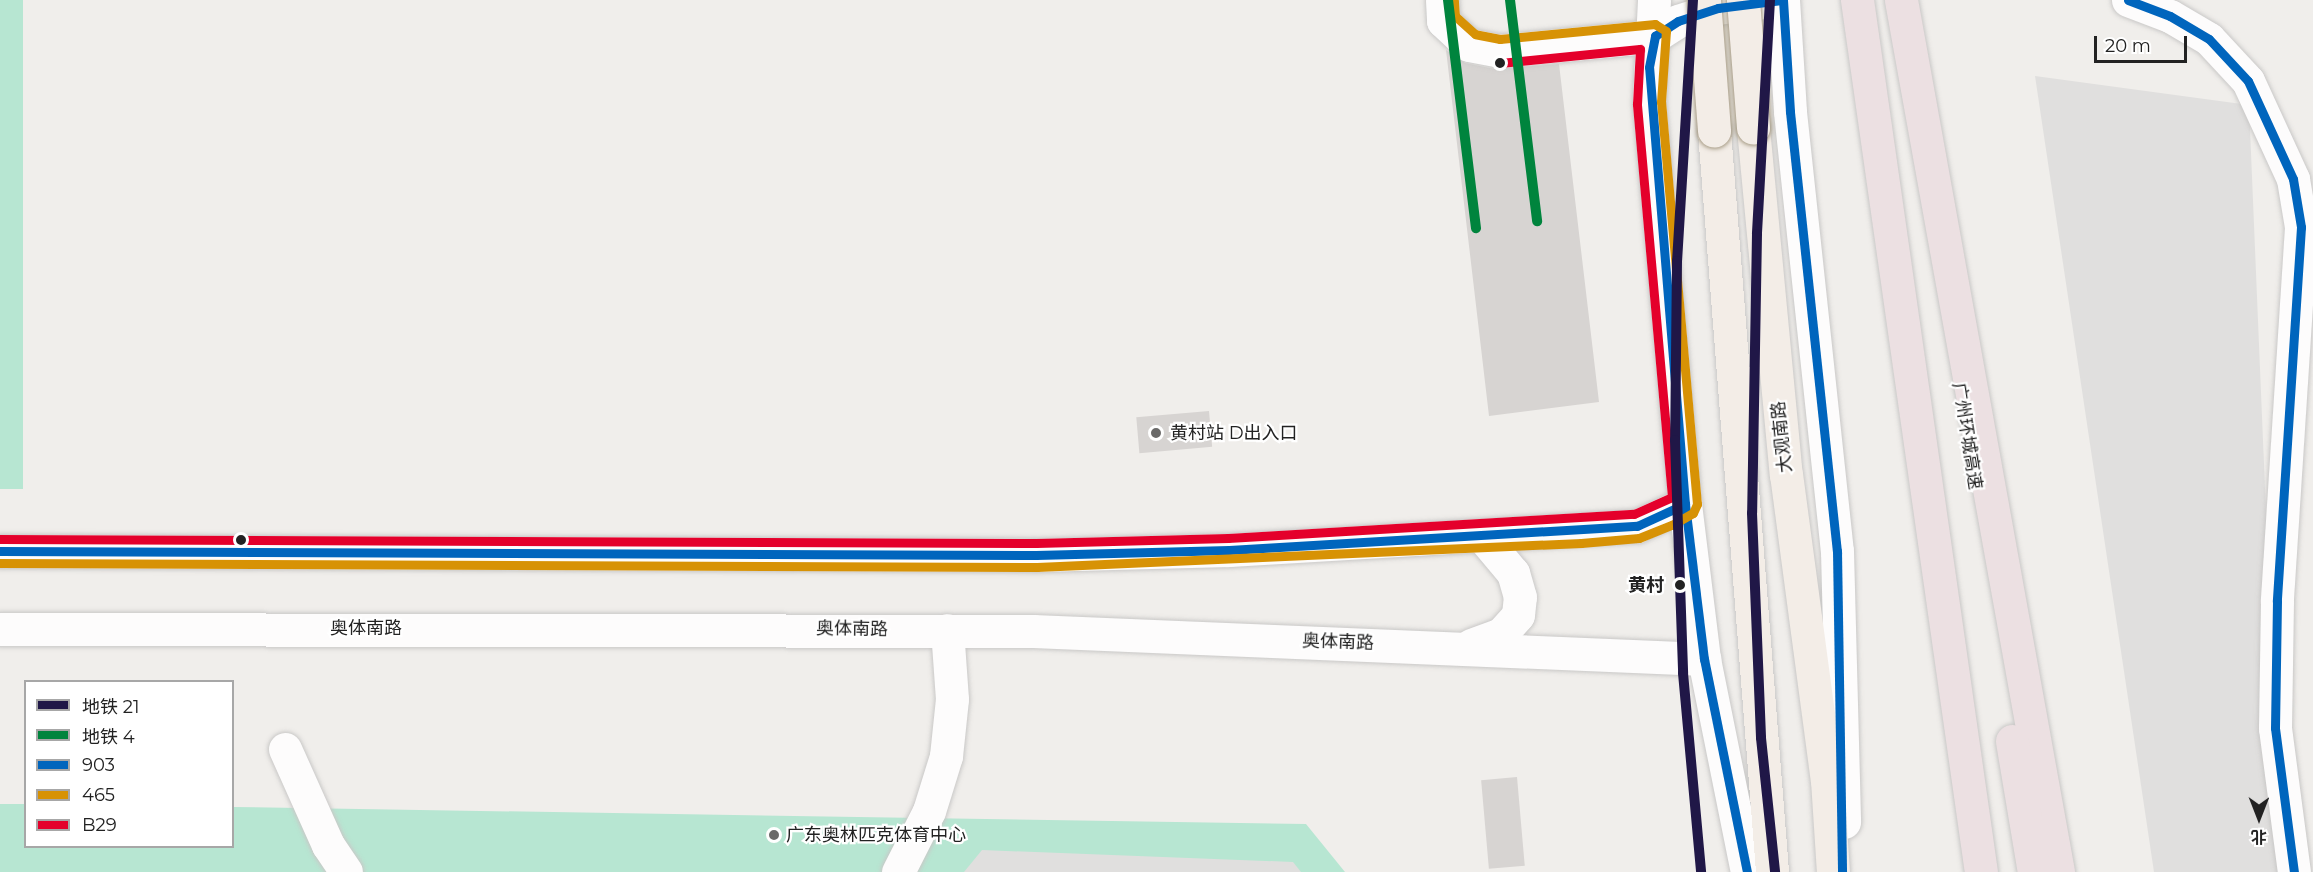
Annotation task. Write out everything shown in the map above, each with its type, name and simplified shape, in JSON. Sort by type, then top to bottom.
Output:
[{"type":"highway","points":[[1857,0],[1981,872]]},
{"type":"highway","points":[[1901,0],[2058,872]]},
{"type":"highway","name":"广州环城高速","points":[[1901,0],[2034,872]]},
{"type":"highway","points":[[1878,158],[1961,872]]},
{"type":"main road","points":[[1704,0],[1772,872]]},
{"type":"main road","name":"大观南路","points":[[1743,0],[1786,474],[1827,780],[1833,872]]},
{"type":"street","points":[[1654,0],[1656,36],[1649,67],[1649,103],[1685,504],[1704,659],[1747,872]]},
{"type":"street","points":[[1443,10],[1469,45],[1499,51],[1656,36],[1678,21],[1718,8],[1783,0],[1790,112],[1837,551],[1842,872]]},
{"type":"street","points":[[2128,0],[2170,16],[2209,39],[2248,81],[2293,179],[2301,227],[2277,601],[2274,728],[2294,872]]},
{"type":"street","points":[[0,551],[1036,555],[1482,536],[1637,526],[1685,504]]},
{"type":"street","points":[[1469,646],[1501,634],[1518,615],[1520,597],[1513,573],[1482,536]]},
{"type":"street","name":"奥体南路","points":[[0,629],[946,630],[1469,646],[1704,659]]},
{"type":"street","points":[[898,872],[929,811],[946,756],[952,699],[946,630]]},
{"type":"street","points":[[285,749],[328,845],[346,872]]},
{"type":"green space","points":[[0,0],[23,0],[23,489],[0,489]]},
{"type":"green space","name":"广东奥林匹克体育中心","points":[[0,804],[24,804],[24,848],[234,848],[234,807],[1306,824],[1345,872],[0,872]]},
{"type":"shaded area","points":[[2035,76],[2249,105],[2281,872],[2154,872]]},
{"type":"shaded area","points":[[982,850],[1293,862],[1301,872],[964,872]]},
{"type":"building","points":[[1446,50],[1465,63],[1495,69],[1559,64],[1599,402],[1489,416]]},
{"type":"building","points":[[1209,411],[1212,447],[1139,453],[1136,417]]},
{"type":"building","points":[[1517,777],[1525,866],[1489,869],[1481,780]]},
{"type":"metro line","name":"4","points":[[1448,0],[1476,228]]},
{"type":"metro line","name":"4","points":[[1510,0],[1537,221]]},
{"type":"metro line","name":"21","points":[[1693,0],[1677,261],[1675,440],[1683,673],[1701,872]]},
{"type":"metro line","name":"21","points":[[1770,0],[1757,234],[1752,513],[1761,738],[1775,872]]},
{"type":"transit line","name":"465","points":[[0,563],[1037,567],[1581,543],[1639,538],[1672,525],[1693,513],[1697,504],[1661,102],[1666,31],[1655,24],[1500,39],[1475,34],[1455,16],[1454,0]]},
{"type":"transit line","name":"903","points":[[1747,872],[1704,659],[1685,504],[1649,67],[1655,36],[1678,21],[1718,8],[1782,0]]},
{"type":"transit line","name":"903","points":[[1783,0],[1790,112],[1837,551],[1842,872]]},
{"type":"transit line","name":"903","points":[[2128,0],[2170,16],[2209,39],[2248,81],[2293,179],[2301,227],[2277,601],[2275,728],[2294,872]]},
{"type":"transit line","name":"B29","points":[[0,539],[1036,543],[1228,538],[1634,514],[1672,497],[1637,104],[1640,49],[1500,63]]},
{"type":"transit line","name":"903","points":[[0,551],[1036,555],[1229,550],[1637,526],[1685,504]]},
{"type":"place","name":"黄村站 D出入口","points":[[1156,433]]},
{"type":"place","name":"黄村","points":[[1680,585]]},
{"type":"place","name":"广东奥林匹克体育中心","points":[[774,835]]}]
